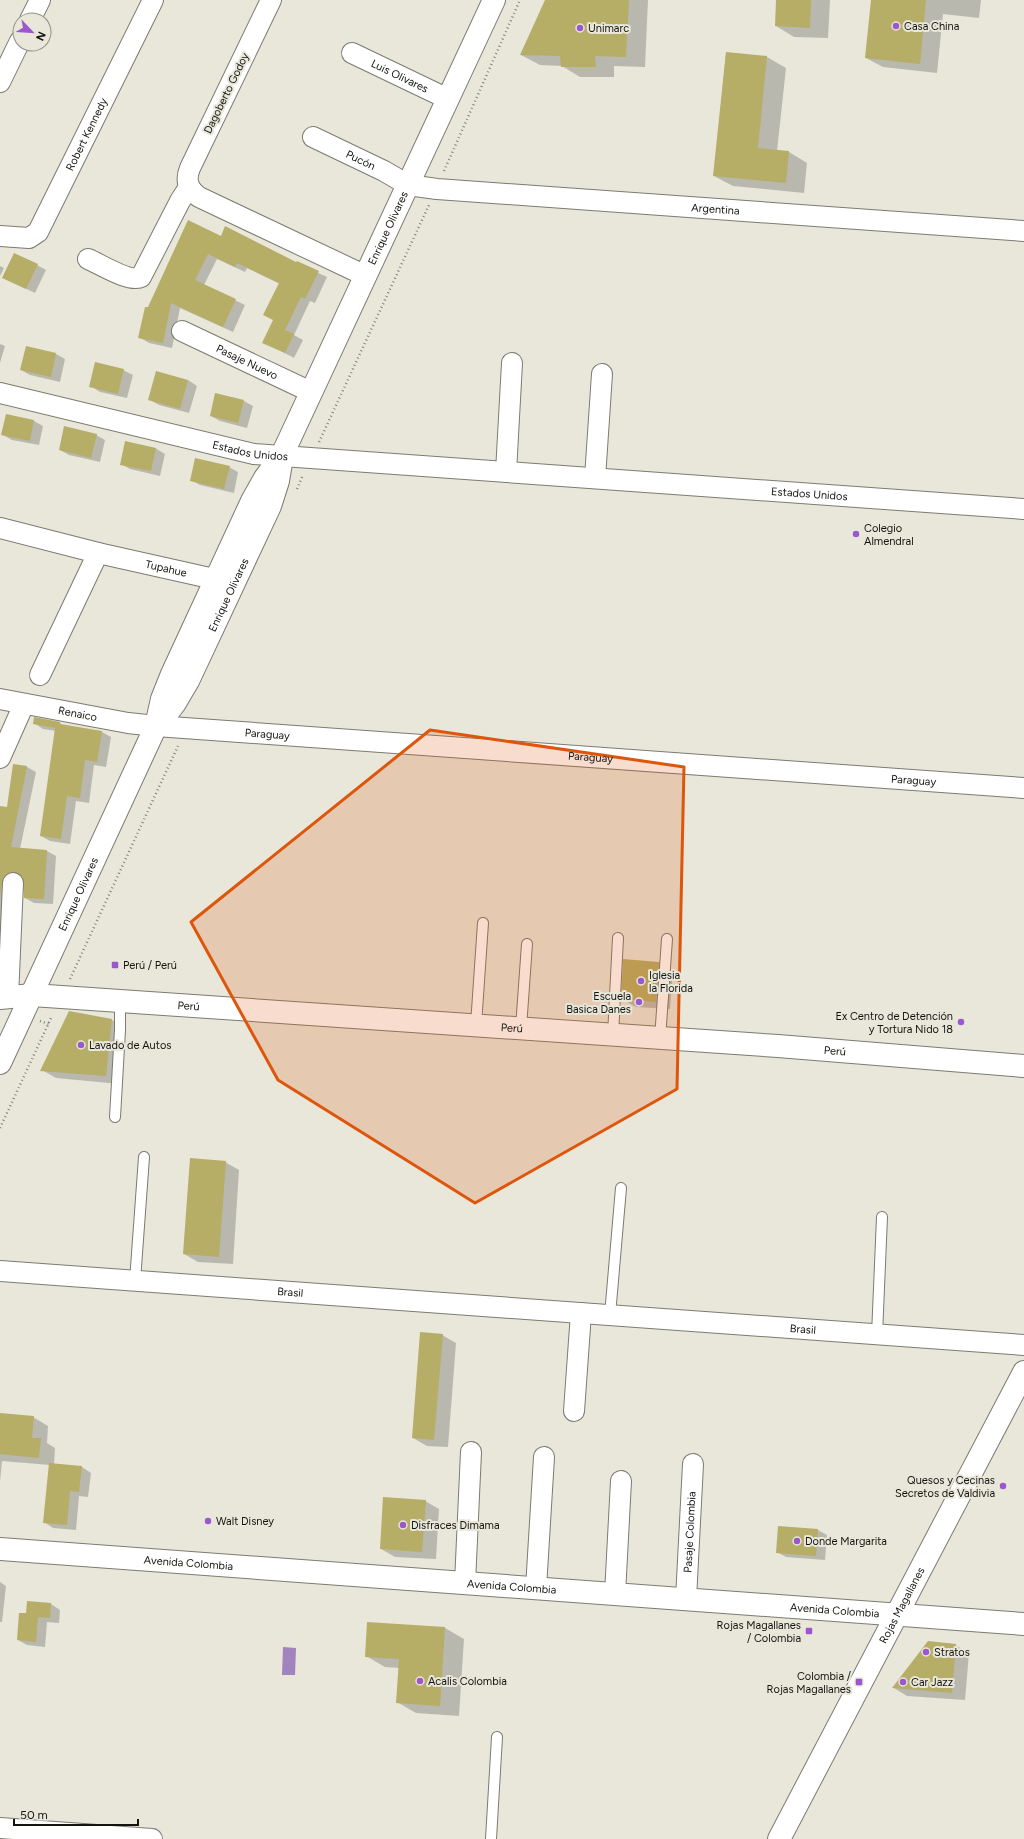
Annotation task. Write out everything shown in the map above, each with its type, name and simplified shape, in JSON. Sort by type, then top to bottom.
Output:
[{"type":"main road","name":"Enrique Olivares","points":[[0,1063],[156,726],[182,693],[224,582],[270,506],[278,481],[282,455],[494,0]]},
{"type":"main road","name":"Perú","points":[[4,998],[32,995],[521,1028],[1024,1066]]},
{"type":"main road","name":"Rojas Magallanes","points":[[779,1839],[1024,1372]]},
{"type":"main road","name":"Avenida Colombia","points":[[0,1550],[1024,1624]]},
{"type":"street","points":[[34,12],[40,0]]},
{"type":"street","name":"Robert Kennedy","points":[[0,236],[29,238],[38,232],[153,0]]},
{"type":"street","name":"Dagoberto Godoy","points":[[88,259],[130,278],[141,277],[180,201],[189,187],[187,174],[271,0]]},
{"type":"street","points":[[0,82],[15,52]]},
{"type":"street","name":"Luis Olivares","points":[[352,53],[448,99]]},
{"type":"street","name":"Pucón","points":[[313,137],[384,171],[408,185]]},
{"type":"street","name":"Argentina","points":[[408,185],[436,189],[1024,231]]},
{"type":"street","points":[[189,187],[193,193],[199,197],[366,276]]},
{"type":"street","name":"Pasaje Nuevo","points":[[182,331],[311,392]]},
{"type":"street","points":[[506,472],[512,363]]},
{"type":"street","points":[[595,478],[602,374]]},
{"type":"street","name":"Estados Unidos","points":[[0,393],[254,454],[1024,509]]},
{"type":"street","name":"Tupahue","points":[[0,528],[98,553],[224,582]]},
{"type":"street","points":[[40,675],[98,553]]},
{"type":"street","name":"Renaico","points":[[0,699],[128,723],[156,726]]},
{"type":"street","points":[[0,758],[24,704]]},
{"type":"street","name":"Paraguay","points":[[156,726],[1024,788]]},
{"type":"street","points":[[4,998],[13,883]]},
{"type":"street","name":"Brasil","points":[[0,1271],[1024,1345]]},
{"type":"street","points":[[574,1411],[581,1313]]},
{"type":"street","points":[[465,1583],[471,1452]]},
{"type":"street","points":[[536,1588],[544,1456]]},
{"type":"street","name":"Pasaje Colombia","points":[[686,1599],[693,1464]]},
{"type":"street","points":[[615,1594],[621,1481]]},
{"type":"street","points":[[0,1828],[152,1839]]},
{"type":"lane","points":[[476,1025],[483,923]]},
{"type":"lane","points":[[613,1035],[618,938]]},
{"type":"lane","points":[[660,1039],[667,940]]},
{"type":"lane","points":[[521,1028],[527,944]]},
{"type":"lane","points":[[115,1117],[120,1030],[120,1001]]},
{"type":"lane","points":[[135,1280],[144,1157]]},
{"type":"lane","points":[[610,1315],[621,1188]]},
{"type":"lane","points":[[876,1335],[882,1217]]},
{"type":"lane","points":[[491,1839],[497,1737]]},
{"type":"highlighted area","points":[[430,730],[684,767],[677,1089],[475,1203],[278,1080],[191,922]]},
{"type":"shaded area","points":[[283,1647],[296,1648],[295,1675],[282,1675]]},
{"type":"building","name":"Unimarc","points":[[545,0],[629,0],[626,57],[595,56],[596,67],[561,67],[560,56],[520,55]]},
{"type":"building","points":[[776,0],[811,0],[810,28],[775,26]]},
{"type":"building","name":"Casa China","points":[[871,0],[926,0],[920,64],[865,58]]},
{"type":"building","points":[[726,52],[767,56],[758,148],[789,151],[786,183],[713,176]]},
{"type":"building","points":[[188,220],[221,236],[225,226],[296,262],[297,261],[319,271],[305,299],[301,297],[285,330],[294,334],[285,353],[262,343],[273,320],[263,315],[279,283],[237,263],[235,267],[208,254],[195,280],[236,299],[223,327],[171,303],[163,343],[138,338],[145,307],[148,307]]},
{"type":"building","points":[[14,253],[38,264],[26,289],[2,278]]},
{"type":"building","points":[[26,346],[56,353],[51,377],[20,370]]},
{"type":"building","points":[[95,362],[124,369],[118,394],[89,387]]},
{"type":"building","points":[[156,371],[188,380],[180,409],[148,400]]},
{"type":"building","points":[[215,393],[244,400],[238,423],[210,416]]},
{"type":"building","points":[[6,414],[34,420],[30,441],[1,435]]},
{"type":"building","points":[[64,426],[97,434],[91,458],[59,450]]},
{"type":"building","points":[[125,441],[156,448],[151,471],[120,465]]},
{"type":"building","points":[[195,458],[230,466],[224,489],[190,481]]},
{"type":"building","points":[[34,717],[60,722],[60,724],[102,731],[97,762],[85,760],[80,798],[67,796],[61,839],[40,836],[55,728],[33,724]]},
{"type":"building","points":[[13,764],[27,766],[11,847],[47,850],[44,899],[24,898],[23,878],[14,872],[8,873],[3,877],[0,897],[0,806],[7,807]]},
{"type":"building","name":"Iglesia la Florida","points":[[623,959],[659,962],[656,1002],[621,999]]},
{"type":"building","name":"Lavado de Autos","points":[[69,1011],[112,1019],[106,1076],[40,1071]]},
{"type":"building","points":[[190,1158],[226,1161],[219,1257],[183,1254]]},
{"type":"building","points":[[420,1332],[443,1334],[434,1440],[412,1438]]},
{"type":"building","points":[[0,1413],[34,1416],[32,1438],[41,1438],[39,1458],[0,1454]]},
{"type":"building","points":[[49,1463],[82,1466],[79,1492],[70,1491],[67,1525],[43,1523]]},
{"type":"building","name":"Disfraces Dimama","points":[[383,1497],[426,1500],[422,1552],[380,1549]]},
{"type":"building","name":"Donde Margarita","points":[[778,1526],[818,1529],[816,1556],[776,1553]]},
{"type":"building","points":[[27,1601],[51,1603],[50,1618],[38,1617],[36,1642],[17,1640],[19,1613],[26,1613]]},
{"type":"building","name":"Acalis Colombia","points":[[367,1622],[445,1627],[440,1706],[396,1703],[399,1659],[365,1657]]},
{"type":"building","points":[[928,1641],[956,1644],[952,1693],[892,1688]]},
{"type":"place","name":"Casa China","points":[[896,26]]},
{"type":"place","name":"Unimarc","points":[[580,28]]},
{"type":"place","name":"Colegio Almendral","points":[[856,534]]},
{"type":"place","name":"Perú / Perú","points":[[115,965]]},
{"type":"place","name":"Iglesia la Florida","points":[[641,981]]},
{"type":"place","name":"Escuela Basica Danes","points":[[639,1002]]},
{"type":"place","name":"Ex Centro de Detención y Tortura Nido 18","points":[[961,1022]]},
{"type":"place","name":"Lavado de Autos","points":[[81,1045]]},
{"type":"place","name":"Quesos y Cecinas Secretos de Valdivia","points":[[1003,1486]]},
{"type":"place","name":"Walt Disney","points":[[208,1521]]},
{"type":"place","name":"Disfraces Dimama","points":[[403,1525]]},
{"type":"place","name":"Donde Margarita","points":[[797,1541]]},
{"type":"place","name":"Rojas Magallanes / Colombia","points":[[809,1631]]},
{"type":"place","name":"Stratos","points":[[926,1652]]},
{"type":"place","name":"Acalis Colombia","points":[[420,1681]]},
{"type":"place","name":"Colombia / Rojas Magallanes","points":[[859,1682]]},
{"type":"place","name":"Car Jazz","points":[[903,1682]]}]
